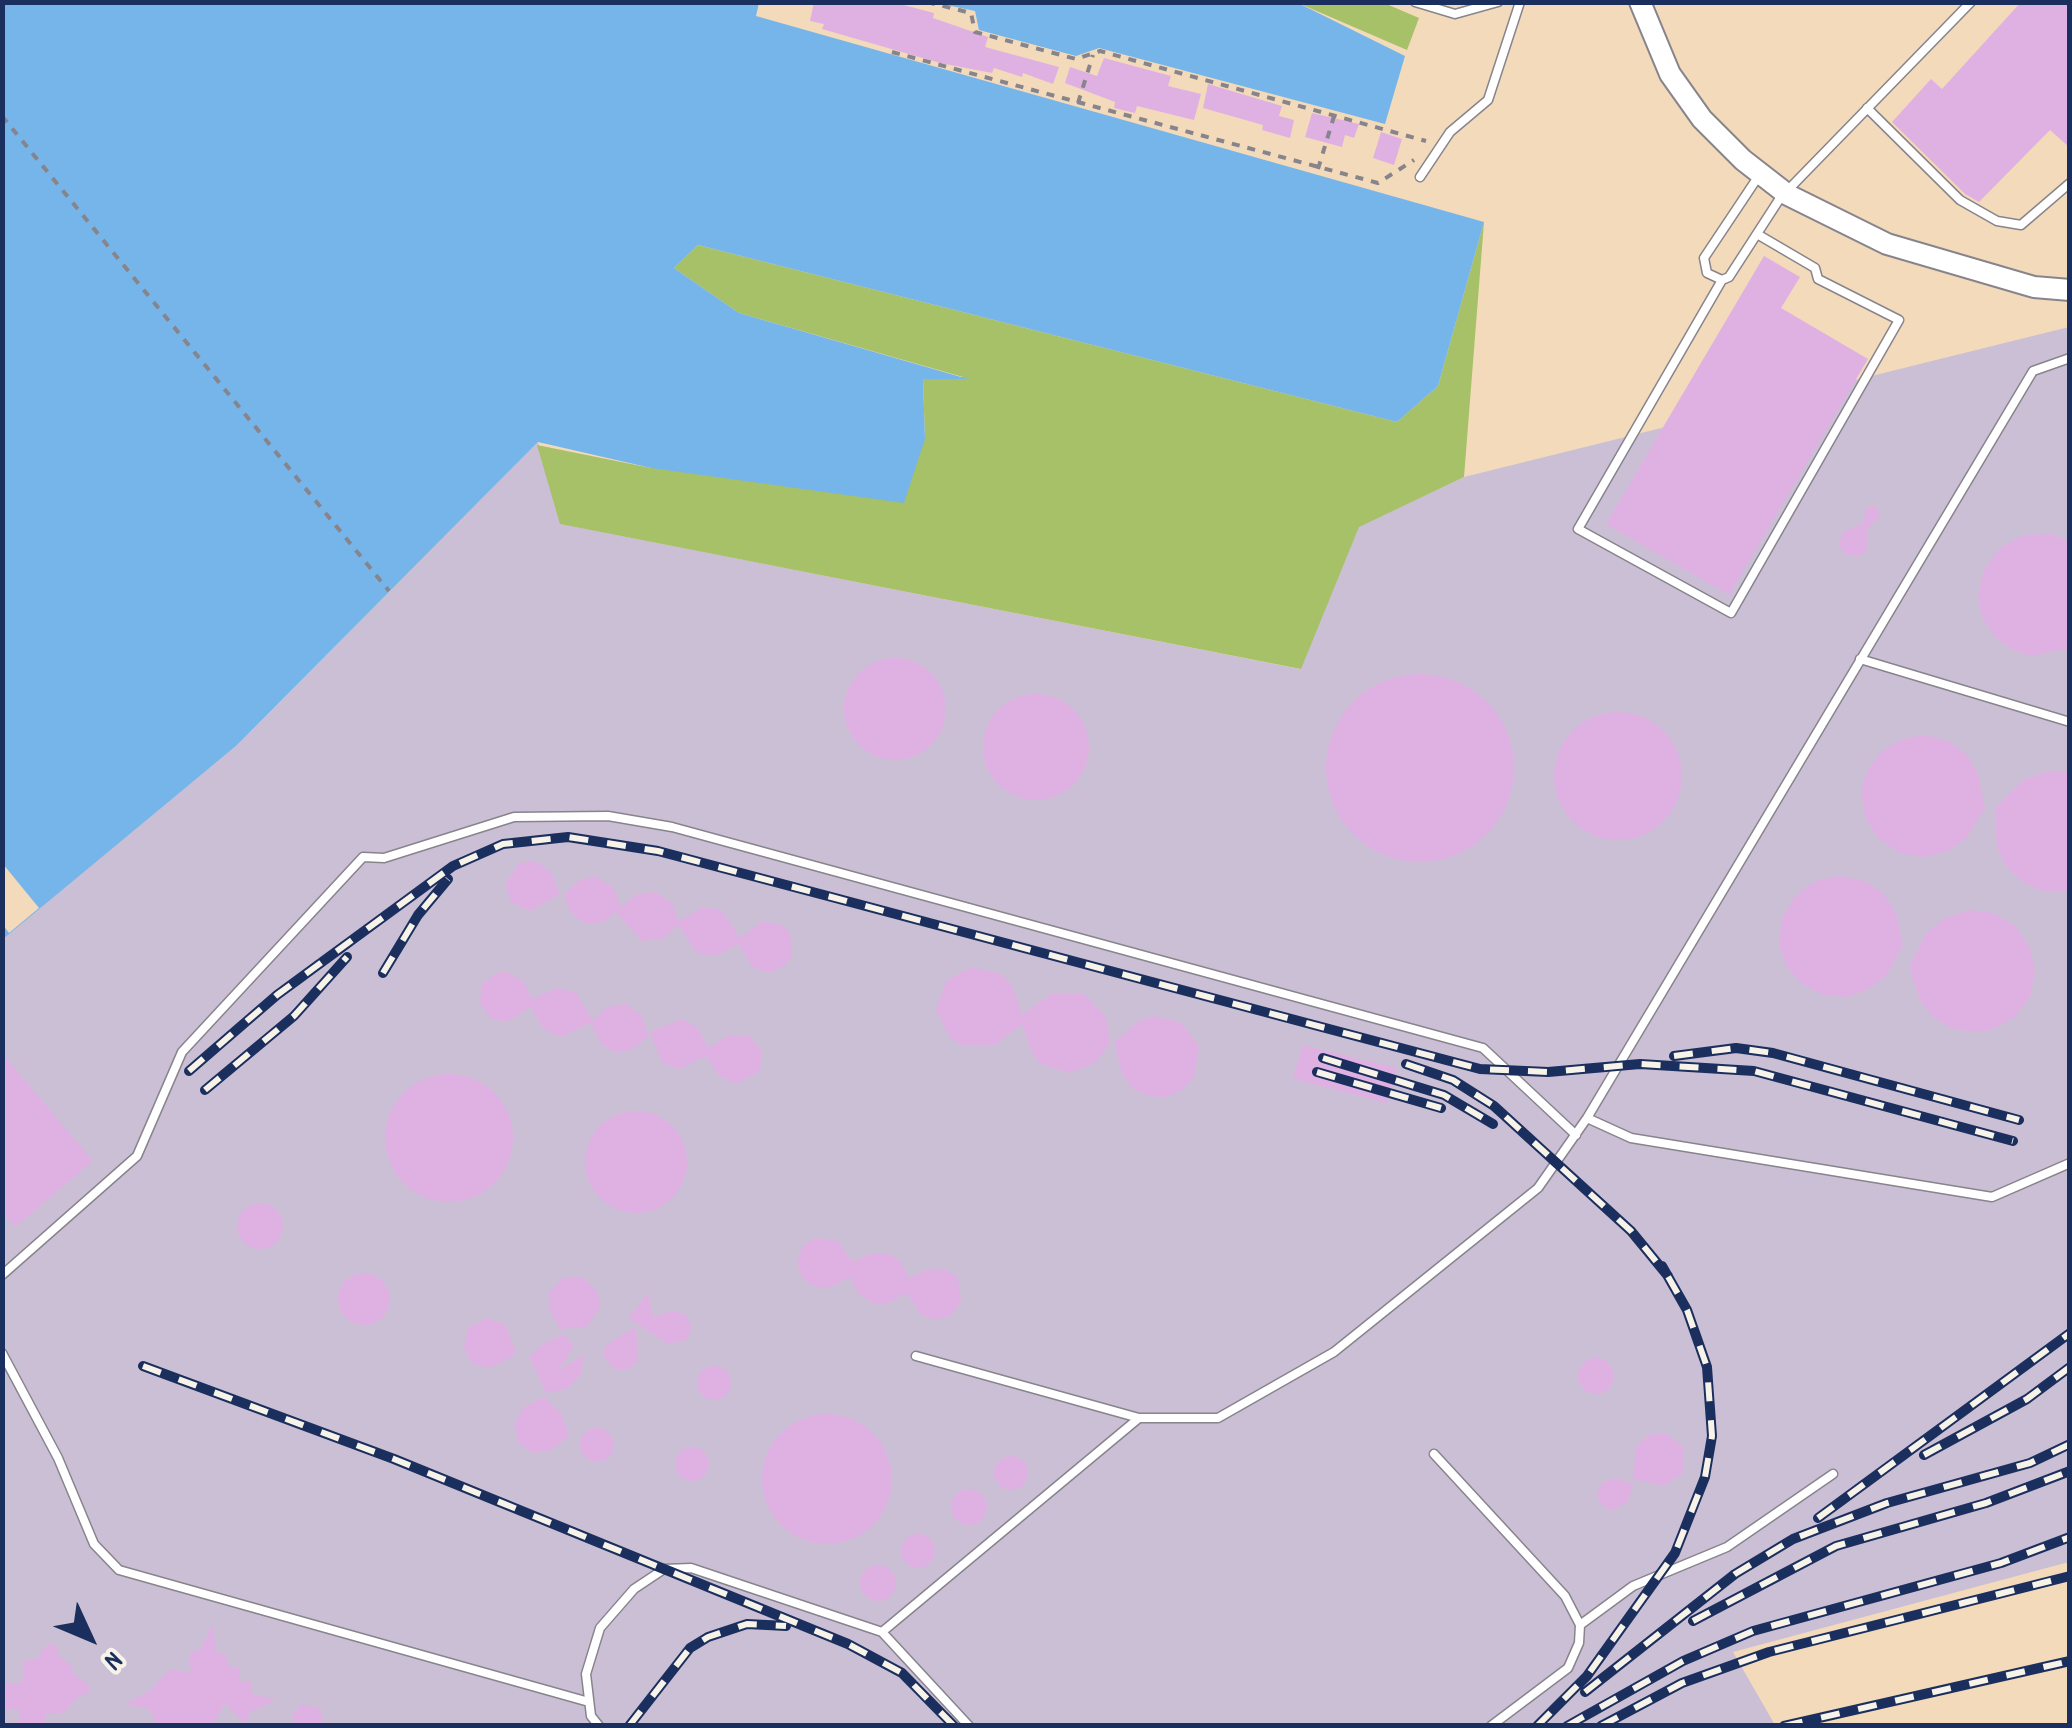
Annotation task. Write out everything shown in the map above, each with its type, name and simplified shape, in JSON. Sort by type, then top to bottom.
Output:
[{"type":"street","points":[[1640,2],[1670,74],[1702,119],[1784,192],[1887,244],[2034,287],[2070,290]]},
{"type":"lane","points":[[1415,2],[1455,14],[1498,2]]},
{"type":"lane","points":[[1420,177],[1450,132],[1488,100],[1520,2]]},
{"type":"lane","points":[[1757,234],[1815,268],[1818,278],[1899,320],[1731,613],[1578,529],[1722,280],[1730,277],[1757,234],[1784,192],[1972,2]]},
{"type":"lane","points":[[1867,108],[1960,200],[1997,221],[2022,225],[2070,183]]},
{"type":"lane","points":[[1722,280],[1707,273],[1704,258],[1760,174]]},
{"type":"lane","points":[[916,1356],[1139,1418],[1218,1418],[1334,1352],[1538,1188],[1587,1118],[2033,371],[2070,358]]},
{"type":"lane","points":[[1860,659],[2070,722]]},
{"type":"lane","points":[[2,1275],[12,1262],[137,1156],[182,1052],[363,857],[384,858],[514,818],[608,816],[672,827],[1482,1048],[1576,1135]]},
{"type":"lane","points":[[1587,1118],[1631,1138],[1992,1198],[2070,1163]]},
{"type":"lane","points":[[2,1353],[58,1458],[94,1544],[119,1570],[590,1702]]},
{"type":"lane","points":[[882,1632],[1139,1418]]},
{"type":"lane","points":[[1434,1454],[1565,1596],[1580,1625],[1579,1643],[1568,1668],[1491,1726]]},
{"type":"lane","points":[[1580,1625],[1633,1586],[1727,1546],[1833,1474]]},
{"type":"lane","points":[[599,1726],[591,1716],[586,1674],[600,1628],[634,1589],[664,1569],[692,1568],[882,1632],[969,1726]]},
{"type":"path","points":[[926,2],[971,13],[975,32],[1076,59],[1100,51],[1335,113],[1440,146]]},
{"type":"path","points":[[892,52],[1378,183],[1410,158],[1428,164]]},
{"type":"path","points":[[1078,103],[1093,55]]},
{"type":"path","points":[[1318,168],[1335,113]]},
{"type":"path","points":[[2,116],[389,592]]},
{"type":"shaded area","points":[[2069,327],[2069,1562],[1733,1652],[1775,1725],[3,1725],[2,939],[236,746],[538,442],[561,524],[1300,669],[1359,526],[1464,477]]},
{"type":"green space","points":[[1298,3],[1384,3],[1419,18],[1407,50]]},
{"type":"green space","points":[[1484,222],[1464,477],[1359,527],[1301,669],[560,524],[537,445],[651,468],[925,439],[923,378],[963,377],[739,313],[674,268],[698,245],[1397,422],[1438,386]]},
{"type":"water","points":[[3,3],[759,3],[756,16],[1484,222],[1438,386],[1397,422],[698,245],[674,268],[739,313],[968,379],[923,379],[925,439],[904,503],[651,468],[538,442],[236,746],[3,939]]},
{"type":"water","points":[[937,3],[1298,3],[1405,56],[1385,124],[1099,48],[1076,56],[979,30],[975,11]]},
{"type":"pier","points":[[3,864],[39,908],[9,933],[3,925]]},
{"type":"building","points":[[814,2],[892,2],[934,13],[933,18],[988,37],[985,47],[1059,67],[1053,84],[1023,73],[1022,77],[994,68],[992,73],[940,63],[822,29],[824,24],[810,21]]},
{"type":"building","points":[[2021,2],[2070,2],[2070,148],[2050,130],[1979,202],[1965,194],[1892,122],[1931,79],[1942,89]]},
{"type":"building","points":[[1104,58],[1171,76],[1168,86],[1201,94],[1194,120],[1137,106],[1135,113],[1114,108],[1115,102],[1065,83],[1070,67],[1097,76]]},
{"type":"building","points":[[1208,84],[1282,106],[1279,116],[1294,120],[1290,138],[1262,130],[1263,125],[1203,108]]},
{"type":"building","points":[[1312,113],[1359,124],[1354,138],[1345,135],[1342,147],[1305,137]]},
{"type":"building","points":[[1381,132],[1402,139],[1394,165],[1373,158]]},
{"type":"building","points":[[1764,256],[1800,277],[1781,308],[1868,359],[1729,595],[1606,524]]},
{"type":"building","points":[[1876,506],[1880,516],[1867,530],[1867,551],[1857,557],[1845,554],[1839,544],[1843,532],[1863,523],[1866,507]]},
{"type":"building","points":[[2051,534],[2070,542],[2070,648],[2031,656],[2011,649],[1994,636],[1982,617],[1978,596],[1984,569],[2000,548],[2024,535]]},
{"type":"building","points":[[895,658],[914,662],[931,673],[942,690],[946,709],[942,728],[931,745],[914,756],[895,760],[876,756],[859,745],[848,728],[844,709],[848,690],[859,673],[876,662]]},
{"type":"building","points":[[1420,674],[1456,681],[1487,701],[1507,732],[1514,768],[1507,804],[1487,835],[1456,855],[1420,862],[1384,855],[1353,835],[1333,804],[1326,768],[1333,732],[1353,701],[1384,681]]},
{"type":"building","points":[[1036,694],[1056,698],[1073,710],[1085,727],[1089,747],[1085,767],[1073,784],[1056,796],[1036,800],[1016,796],[999,784],[987,767],[983,747],[987,727],[999,710],[1016,698]]},
{"type":"building","points":[[1618,712],[1642,717],[1663,731],[1677,752],[1682,776],[1677,800],[1663,821],[1642,835],[1618,840],[1594,835],[1573,821],[1559,800],[1554,776],[1559,752],[1573,731],[1594,717]]},
{"type":"building","points":[[1925,735],[1948,741],[1966,754],[1978,773],[1985,808],[1967,837],[1949,851],[1924,857],[1899,853],[1878,838],[1865,817],[1861,791],[1868,769],[1882,751],[1902,739]]},
{"type":"building","points":[[2048,771],[2070,772],[2070,890],[2060,892],[2039,890],[2021,881],[2006,866],[1997,848],[1995,808],[2023,780]]},
{"type":"building","points":[[536,861],[553,874],[559,895],[530,911],[511,902],[505,884],[519,863]]},
{"type":"building","points":[[594,876],[612,886],[621,907],[604,922],[586,924],[571,913],[564,895],[578,881]]},
{"type":"building","points":[[1840,876],[1864,881],[1883,893],[1896,912],[1903,945],[1887,975],[1869,989],[1847,997],[1823,995],[1802,984],[1786,966],[1779,943],[1782,918],[1795,896],[1815,881]]},
{"type":"building","points":[[656,892],[672,903],[678,921],[702,908],[721,909],[740,938],[762,921],[783,925],[790,933],[792,955],[786,965],[769,973],[752,967],[739,944],[716,956],[698,954],[678,925],[663,939],[642,941],[616,912],[637,894]]},
{"type":"building","points":[[1969,910],[1994,913],[2015,926],[2030,947],[2035,972],[2030,997],[2014,1018],[1991,1030],[1971,1032],[1950,1028],[1932,1016],[1920,1000],[1909,967],[1926,933],[1945,918]]},
{"type":"building","points":[[971,967],[1001,974],[1013,987],[1022,1015],[1051,994],[1084,994],[1106,1017],[1110,1043],[1096,1062],[1069,1073],[1041,1064],[1032,1053],[1022,1024],[995,1045],[963,1046],[949,1037],[936,1009],[946,981]]},
{"type":"building","points":[[507,972],[524,982],[532,999],[557,988],[576,992],[593,1021],[607,1007],[626,1004],[642,1016],[649,1036],[633,1049],[617,1053],[602,1045],[591,1023],[561,1037],[543,1029],[531,1007],[507,1022],[490,1018],[480,1003],[482,984],[497,973]]},
{"type":"building","points":[[1153,1016],[1182,1023],[1199,1047],[1194,1077],[1182,1090],[1166,1097],[1148,1096],[1132,1088],[1122,1074],[1114,1042],[1139,1021]]},
{"type":"building","points":[[682,1019],[698,1028],[708,1048],[729,1035],[749,1036],[762,1051],[760,1071],[736,1084],[719,1076],[706,1056],[679,1069],[662,1063],[650,1032]]},
{"type":"building","points":[[1302,1045],[1397,1068],[1387,1103],[1293,1079]]},
{"type":"building","points":[[2,1053],[93,1161],[15,1227],[2,1213]]},
{"type":"building","points":[[449,1074],[474,1078],[495,1092],[509,1113],[513,1138],[509,1163],[495,1184],[474,1198],[449,1202],[424,1198],[403,1184],[389,1163],[385,1138],[389,1113],[403,1092],[424,1078]]},
{"type":"building","points":[[636,1111],[665,1119],[679,1133],[687,1162],[679,1191],[665,1205],[636,1213],[607,1205],[593,1191],[585,1162],[593,1133],[607,1119]]},
{"type":"building","points":[[260,1203],[277,1209],[283,1226],[277,1243],[260,1249],[243,1243],[237,1226],[243,1209]]},
{"type":"building","points":[[815,1238],[839,1241],[852,1262],[872,1253],[888,1253],[901,1262],[909,1278],[928,1269],[945,1269],[958,1278],[961,1302],[952,1315],[936,1320],[921,1315],[907,1293],[888,1303],[872,1303],[858,1293],[850,1277],[831,1287],[815,1287],[802,1278],[797,1262],[802,1247]]},
{"type":"building","points":[[364,1273],[382,1281],[390,1299],[382,1317],[364,1325],[346,1317],[338,1299],[346,1281]]},
{"type":"building","points":[[582,1277],[597,1291],[601,1306],[587,1327],[560,1329],[549,1309],[550,1291],[563,1278]]},
{"type":"building","points":[[648,1293],[653,1317],[672,1311],[685,1314],[692,1326],[687,1340],[668,1344],[628,1318]]},
{"type":"building","points":[[487,1318],[506,1325],[516,1354],[491,1368],[473,1364],[464,1348],[468,1328]]},
{"type":"building","points":[[636,1326],[638,1360],[628,1369],[614,1369],[603,1355],[606,1345]]},
{"type":"building","points":[[564,1334],[574,1346],[559,1370],[584,1355],[581,1374],[567,1389],[546,1393],[529,1357],[543,1344]]},
{"type":"building","points":[[1596,1358],[1609,1363],[1614,1376],[1609,1389],[1596,1394],[1583,1389],[1578,1376],[1583,1363]]},
{"type":"building","points":[[714,1366],[726,1371],[731,1383],[726,1395],[714,1400],[702,1395],[697,1383],[702,1371]]},
{"type":"building","points":[[544,1397],[561,1413],[569,1435],[552,1450],[534,1453],[519,1444],[514,1424],[524,1407]]},
{"type":"building","points":[[827,1414],[852,1419],[873,1433],[887,1454],[892,1479],[887,1504],[873,1525],[852,1539],[827,1544],[802,1539],[781,1525],[767,1504],[762,1479],[767,1454],[781,1433],[802,1419]]},
{"type":"building","points":[[597,1428],[609,1433],[614,1445],[609,1457],[597,1462],[585,1457],[580,1445],[585,1433]]},
{"type":"building","points":[[1665,1433],[1684,1447],[1684,1472],[1664,1486],[1633,1479],[1636,1447],[1648,1435]]},
{"type":"building","points":[[692,1447],[704,1452],[709,1464],[704,1476],[692,1481],[680,1476],[675,1464],[680,1452]]},
{"type":"building","points":[[1011,1456],[1023,1461],[1028,1473],[1023,1485],[1011,1490],[999,1485],[994,1473],[999,1461]]},
{"type":"building","points":[[1615,1478],[1633,1484],[1628,1502],[1612,1511],[1601,1505],[1597,1493],[1603,1482]]},
{"type":"building","points":[[969,1489],[982,1494],[987,1507],[982,1520],[969,1525],[956,1520],[951,1507],[956,1494]]},
{"type":"building","points":[[918,1534],[930,1539],[935,1551],[930,1563],[918,1568],[906,1563],[901,1551],[906,1539]]},
{"type":"building","points":[[878,1565],[891,1570],[896,1583],[891,1596],[878,1601],[865,1596],[860,1583],[865,1570]]},
{"type":"building","points":[[213,1624],[216,1653],[227,1655],[228,1666],[239,1668],[240,1681],[251,1682],[252,1694],[277,1700],[251,1711],[245,1724],[225,1703],[212,1726],[157,1726],[149,1709],[126,1704],[151,1690],[170,1669],[191,1673],[189,1654],[201,1648]]},
{"type":"building","points":[[48,1643],[56,1646],[59,1657],[87,1683],[90,1692],[76,1698],[64,1713],[46,1714],[44,1726],[18,1726],[20,1709],[2,1710],[2,1683],[22,1683],[24,1661],[37,1659]]},
{"type":"building","points":[[302,1704],[321,1709],[323,1726],[293,1726],[293,1714]]},
{"type":"railway","points":[[189,1071],[277,995],[453,866],[503,844],[568,837],[658,851],[1480,1069],[1548,1072],[1640,1064],[1754,1071],[2013,1141]]},
{"type":"railway","points":[[383,973],[418,915],[448,879]]},
{"type":"railway","points":[[205,1090],[294,1016],[347,957]]},
{"type":"railway","points":[[1674,1056],[1736,1048],[1773,1053],[2019,1120]]},
{"type":"railway","points":[[1323,1058],[1444,1095],[1493,1124]]},
{"type":"railway","points":[[1406,1064],[1453,1080],[1494,1106],[1631,1231],[1668,1276]]},
{"type":"railway","points":[[1317,1072],[1441,1108]]},
{"type":"railway","points":[[1537,1726],[1587,1676],[1675,1553],[1705,1477],[1712,1436],[1707,1367],[1687,1310],[1662,1266]]},
{"type":"railway","points":[[1818,1518],[2070,1333]]},
{"type":"railway","points":[[143,1366],[394,1459],[848,1644],[902,1673],[954,1726]]},
{"type":"railway","points":[[1924,1455],[2027,1399],[2070,1367]]},
{"type":"railway","points":[[1585,1692],[1735,1574],[1793,1539],[1887,1503],[2030,1463],[2070,1444]]},
{"type":"railway","points":[[1693,1621],[1836,1546],[1986,1503],[2070,1471]]},
{"type":"railway","points":[[1567,1726],[1683,1661],[1753,1631],[2001,1563],[2070,1537]]},
{"type":"railway","points":[[1601,1726],[1682,1683],[1769,1652],[2070,1576]]},
{"type":"railway","points":[[629,1726],[690,1648],[708,1637],[747,1624],[786,1626]]},
{"type":"railway","points":[[1784,1726],[2070,1661]]}]
